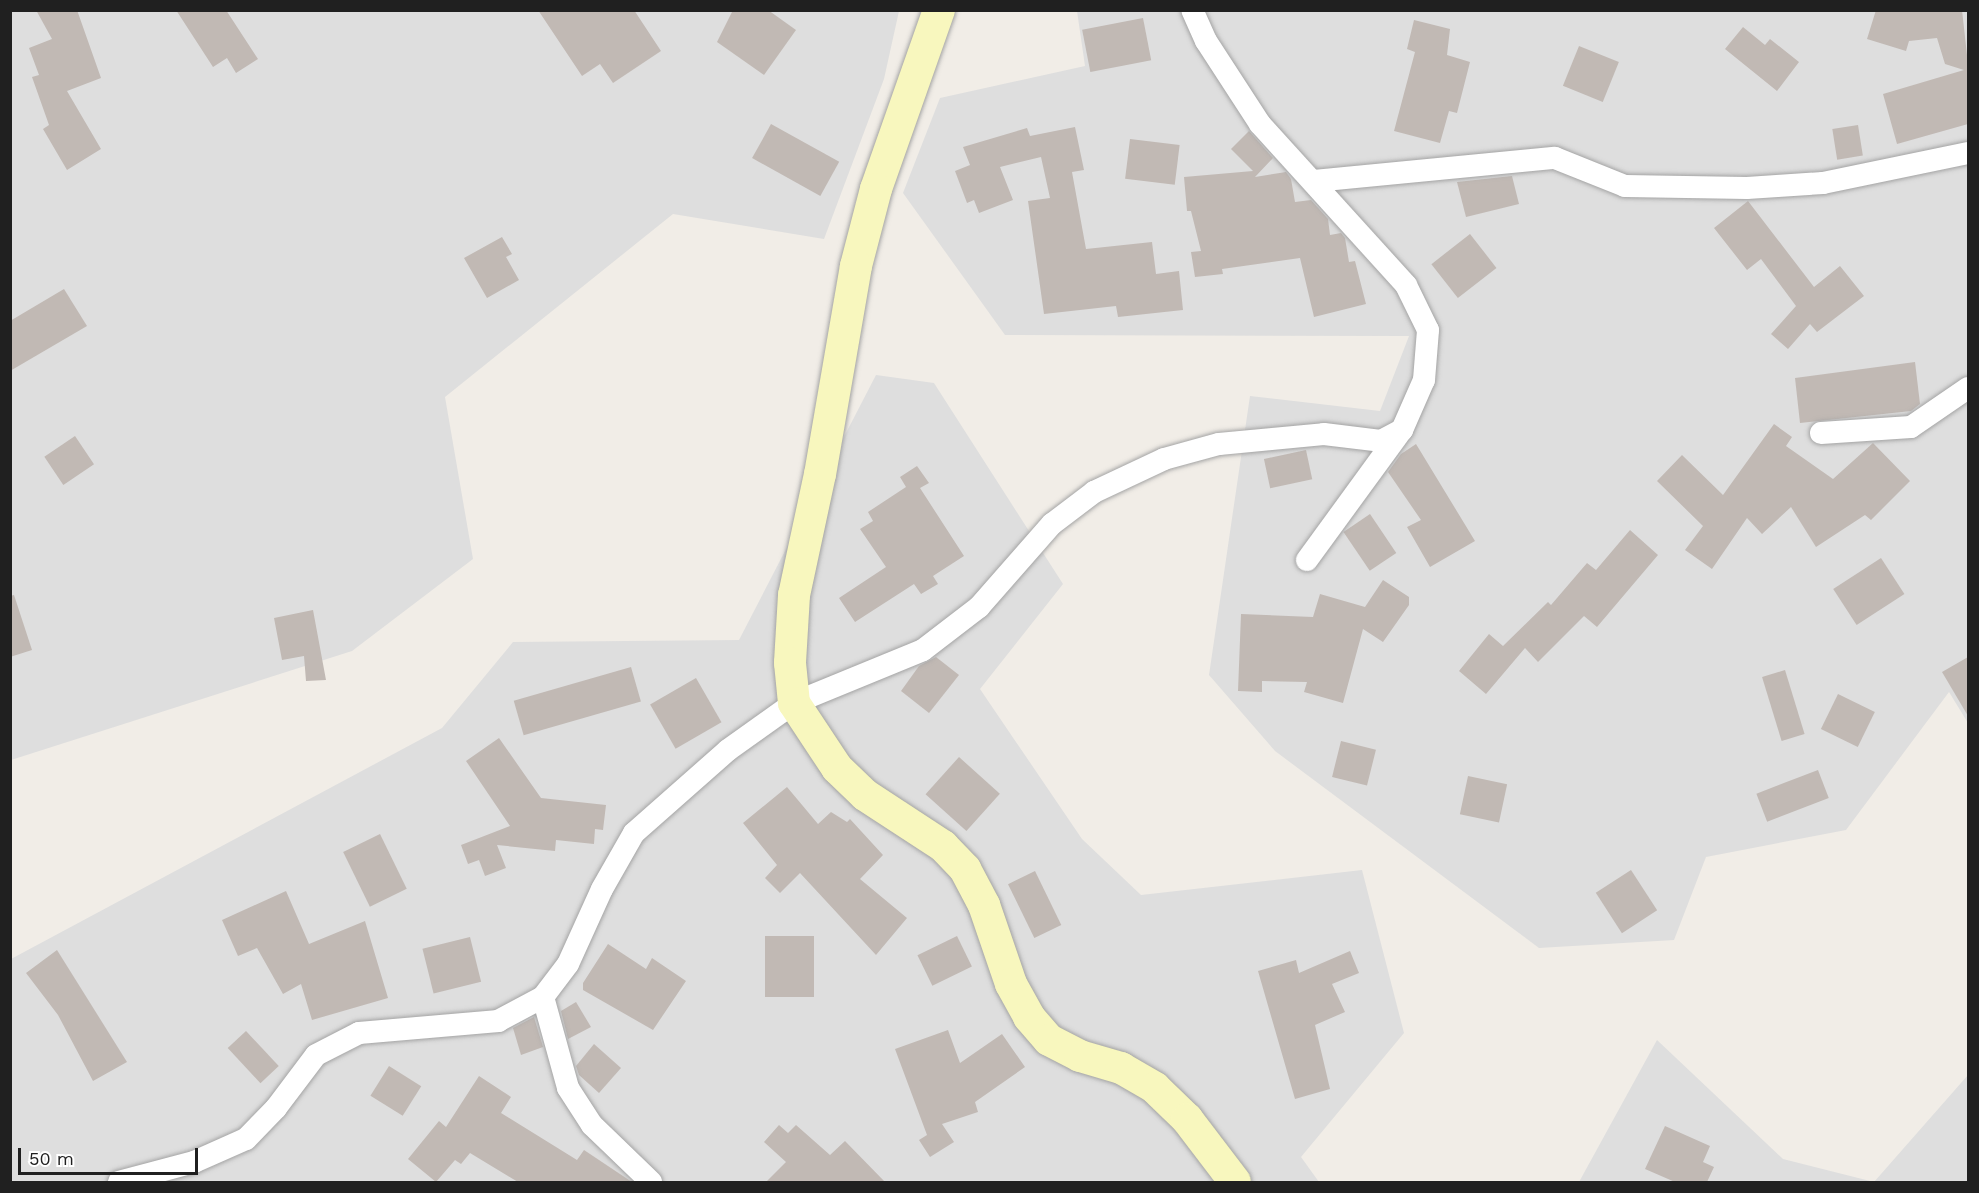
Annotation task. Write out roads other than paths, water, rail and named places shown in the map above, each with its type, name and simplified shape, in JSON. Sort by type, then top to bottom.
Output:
[{"type":"main road","points":[[939,10],[876,189],[856,266],[820,474],[795,595],[790,663],[794,703],[837,768],[866,795],[944,846],[965,869],[984,905],[1011,984],[1029,1017],[1049,1040],[1080,1056],[1121,1068],[1155,1088],[1187,1119],[1235,1182]]},
{"type":"street","points":[[1192,10],[1206,41],[1260,124],[1406,285],[1428,330],[1424,380],[1402,430],[1307,560]]},
{"type":"street","points":[[1314,181],[1555,158],[1626,186],[1747,188],[1823,183],[1968,153]]},
{"type":"street","points":[[1821,433],[1911,427],[1968,388]]},
{"type":"street","points":[[119,1182],[194,1162],[246,1139],[276,1108],[316,1054],[359,1034],[498,1021],[543,997],[568,964],[602,889],[634,833],[728,750],[794,703],[923,650],[979,607],[1053,524],[1094,492],[1164,459],[1219,444],[1324,434],[1381,441],[1402,430]]},
{"type":"street","points":[[543,997],[568,1088],[592,1125],[651,1182]]}]
